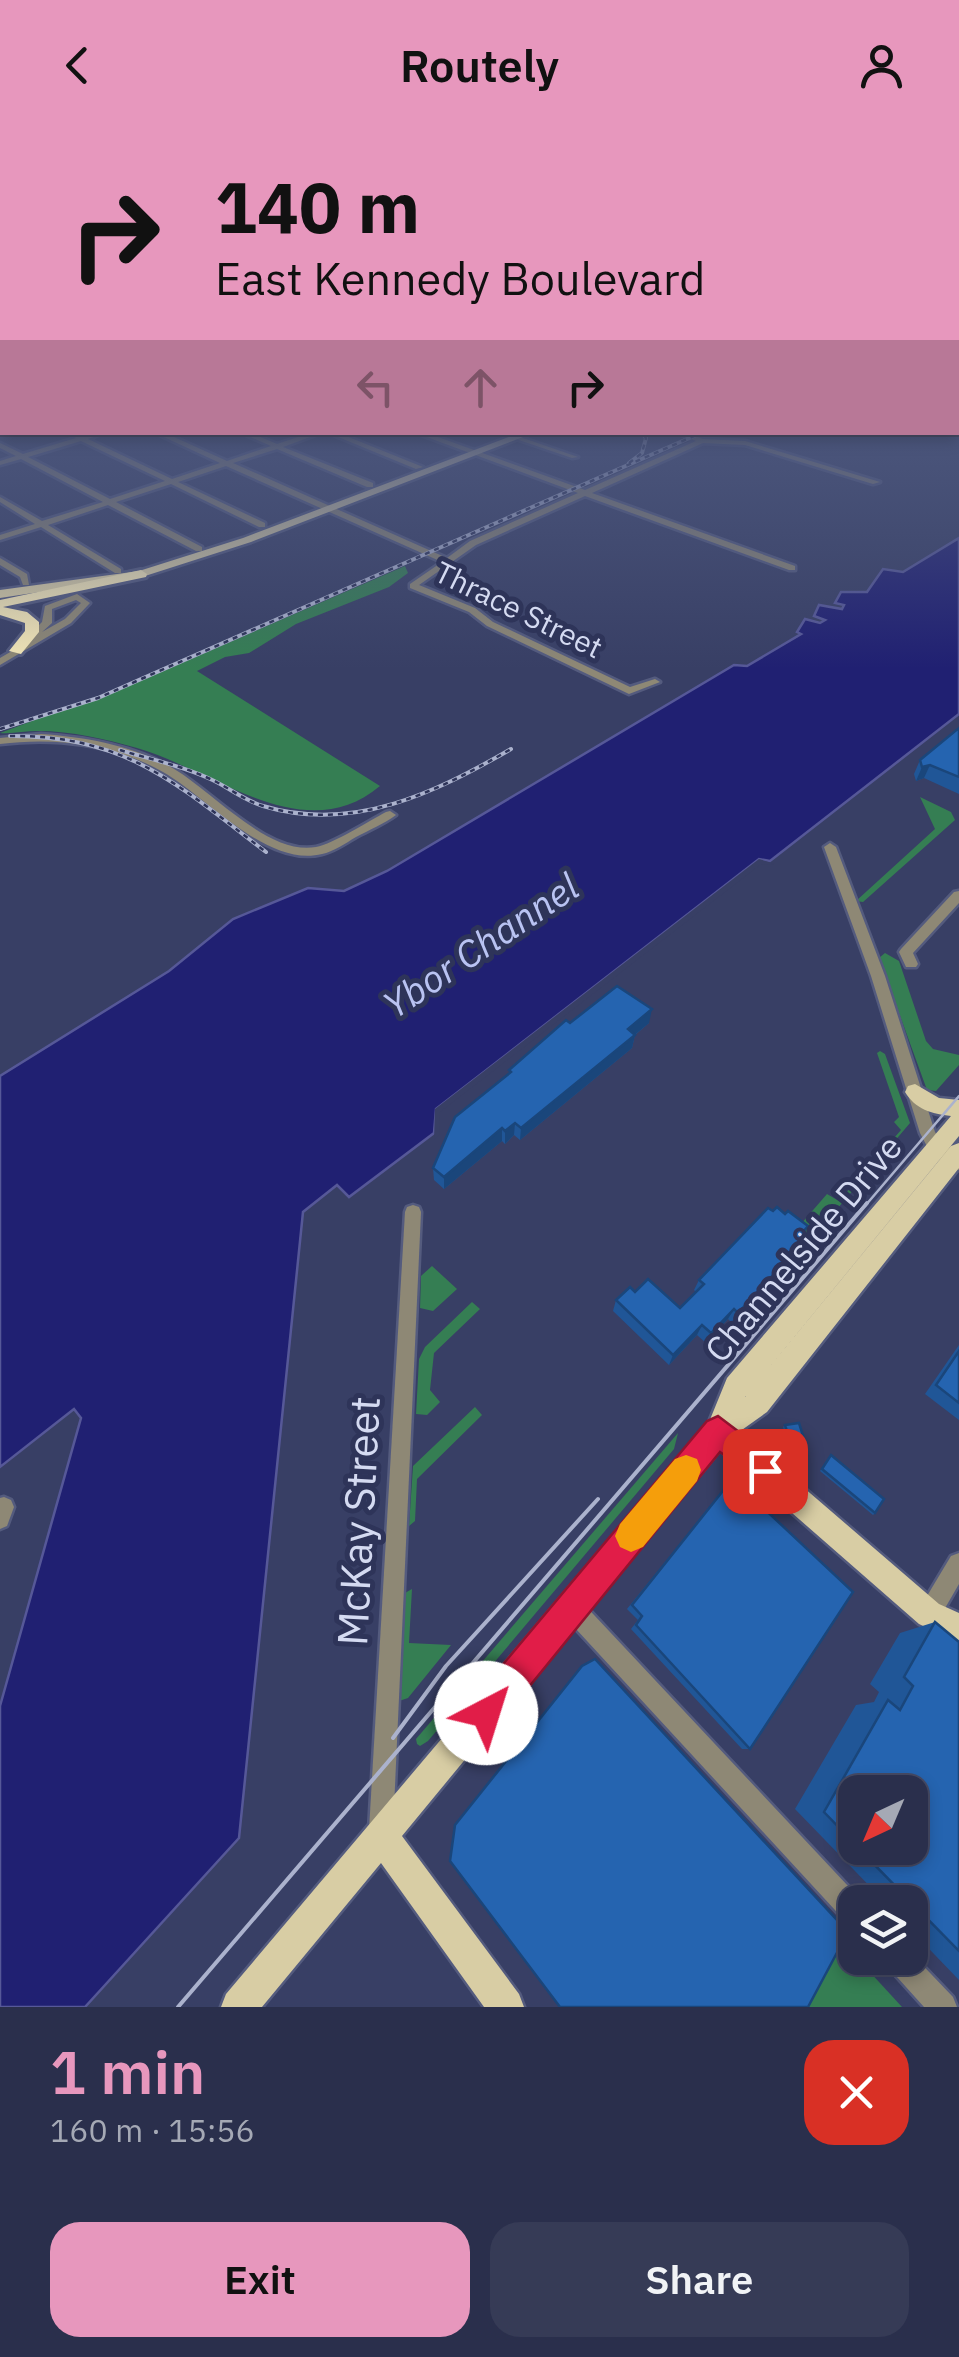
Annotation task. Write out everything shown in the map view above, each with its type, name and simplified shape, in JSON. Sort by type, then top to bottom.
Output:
[{"type":"highway","points":[[0,607],[141,574]]},
{"type":"highway","points":[[0,607],[22,615],[33,626],[16,651]]},
{"type":"main road","points":[[321,507],[351,494]]},
{"type":"main road","points":[[1,587],[141,574],[357,494]]},
{"type":"main road","points":[[1,587],[118,571],[260,530]]},
{"type":"main road","points":[[914,1092],[935,1106],[959,1108]]},
{"type":"main road","name":"Channelside Drive","points":[[238,2007],[718,1431],[758,1403],[952,1156],[959,1121]]},
{"type":"main road","points":[[718,1431],[929,1614],[959,1658]]},
{"type":"main road","points":[[929,1614],[959,1628]]},
{"type":"main road","points":[[380,1834],[506,2007]]},
{"type":"street","points":[[93,494],[200,549]]},
{"type":"street","points":[[0,538],[134,494]]},
{"type":"street","points":[[194,494],[260,530]]},
{"type":"street","name":"Thrace Street","points":[[291,494],[444,560],[413,586],[472,610],[490,624],[629,691],[655,682]]},
{"type":"street","points":[[444,560],[581,494]]},
{"type":"street","points":[[588,494],[792,568]]},
{"type":"street","points":[[0,499],[118,571]]},
{"type":"street","points":[[0,561],[24,576],[26,583]]},
{"type":"street","points":[[1,587],[12,568]]},
{"type":"street","points":[[0,662],[68,621],[86,603],[77,598],[53,604],[48,608],[48,623],[16,651]]},
{"type":"street","points":[[0,741],[35,738],[99,745],[136,758],[165,769],[268,840],[310,853],[320,852],[390,814]]},
{"type":"street","points":[[830,846],[878,976],[914,1092],[952,1156]]},
{"type":"street","points":[[911,964],[906,952],[959,894]]},
{"type":"street","name":"McKay Street","points":[[380,1834],[413,1212]]},
{"type":"street","points":[[929,1614],[959,1564]]},
{"type":"street","points":[[572,1608],[838,1894]]},
{"type":"street","points":[[913,1975],[943,2007]]},
{"type":"green space","points":[[405,566],[408,573],[389,587],[296,624],[249,653],[225,657],[197,671],[380,786],[351,804],[321,810],[290,808],[228,787],[137,748],[51,731],[0,733],[147,678]]},
{"type":"green space","points":[[920,797],[951,812],[955,820],[863,902],[856,901],[935,829]]},
{"type":"green space","points":[[885,953],[899,961],[926,1041],[933,1049],[959,1055],[959,1065],[936,1091],[927,1090],[879,958]]},
{"type":"green space","points":[[877,1053],[885,1054],[910,1123],[738,1326],[732,1323],[801,1248],[794,1232],[827,1194],[839,1201],[901,1130],[894,1122],[899,1117]]},
{"type":"green space","points":[[432,1266],[457,1289],[433,1311],[420,1308],[421,1276]]},
{"type":"green space","points":[[472,1302],[480,1309],[434,1353],[430,1390],[440,1402],[427,1415],[416,1414],[419,1359],[425,1347]]},
{"type":"green space","points":[[475,1407],[482,1415],[417,1479],[415,1521],[409,1526],[413,1466]]},
{"type":"green space","points":[[678,1433],[674,1449],[428,1741],[417,1744],[416,1739]]},
{"type":"green space","points":[[412,1589],[409,1643],[451,1645],[408,1698],[399,1701],[405,1593]]},
{"type":"green space","points":[[823,1921],[838,1937],[838,1975],[873,1975],[902,2007],[777,2007]]},
{"type":"water","name":"Ybor Channel","points":[[959,538],[959,714],[770,861],[759,859],[436,1109],[434,1133],[349,1197],[337,1185],[303,1212],[239,1838],[85,2007],[0,2007],[0,1706],[81,1418],[74,1409],[0,1467],[0,1076],[169,971],[233,919],[308,888],[344,891],[387,871],[734,665],[747,666],[801,634],[797,632],[805,619],[820,623],[825,620],[814,616],[819,605],[842,609],[844,605],[835,603],[841,592],[867,592],[883,569],[903,572]]},
{"type":"pier","points":[[759,859],[775,864],[760,865],[440,1112],[439,1135],[434,1140],[435,1109]]},
{"type":"building","points":[[959,728],[959,777],[930,765],[922,767],[920,760]]},
{"type":"building","points":[[617,986],[652,1009],[628,1029],[635,1035],[521,1128],[515,1123],[505,1131],[502,1128],[444,1177],[433,1168],[455,1117],[566,1020],[570,1023]]},
{"type":"building","points":[[777,1207],[808,1226],[803,1232],[809,1236],[738,1313],[734,1309],[711,1333],[702,1325],[673,1355],[616,1300],[630,1287],[635,1292],[648,1279],[680,1308],[704,1284],[699,1280],[768,1208],[773,1211]]},
{"type":"building","points":[[959,1351],[959,1403],[936,1385]]},
{"type":"building","points":[[799,1423],[806,1445],[792,1447],[785,1425]]},
{"type":"building","points":[[831,1455],[884,1499],[875,1513],[822,1469]]},
{"type":"building","points":[[726,1487],[735,1495],[741,1487],[853,1592],[750,1749],[636,1625],[642,1616],[632,1605]]},
{"type":"building","points":[[935,1622],[959,1642],[959,1951],[928,1919],[928,1885],[894,1885],[875,1865],[928,1865],[928,1775],[845,1775],[888,1700],[900,1710],[913,1686],[904,1677]]},
{"type":"building","points":[[595,1659],[838,1921],[838,1951],[808,2007],[560,2007],[450,1861],[455,1825],[582,1666]]},
{"type":"building","points":[[838,1788],[838,1826],[824,1812]]},
{"type":"tram line","points":[[865,1206],[959,1096]]},
{"type":"tram line","points":[[178,2007],[867,1203]]},
{"type":"tram line","points":[[393,1738],[446,1666],[598,1499]]},
{"type":"railway","points":[[0,729],[98,698],[563,494]]},
{"type":"railway","points":[[10,736],[87,744],[149,768],[266,852]]},
{"type":"railway","points":[[120,750],[197,773],[263,806],[329,815],[392,804],[423,793],[511,749]]},
{"type":"slow traffic","points":[[631,1536],[686,1470]]},
{"type":"route","points":[[486,1713],[718,1431],[765,1471]]}]
